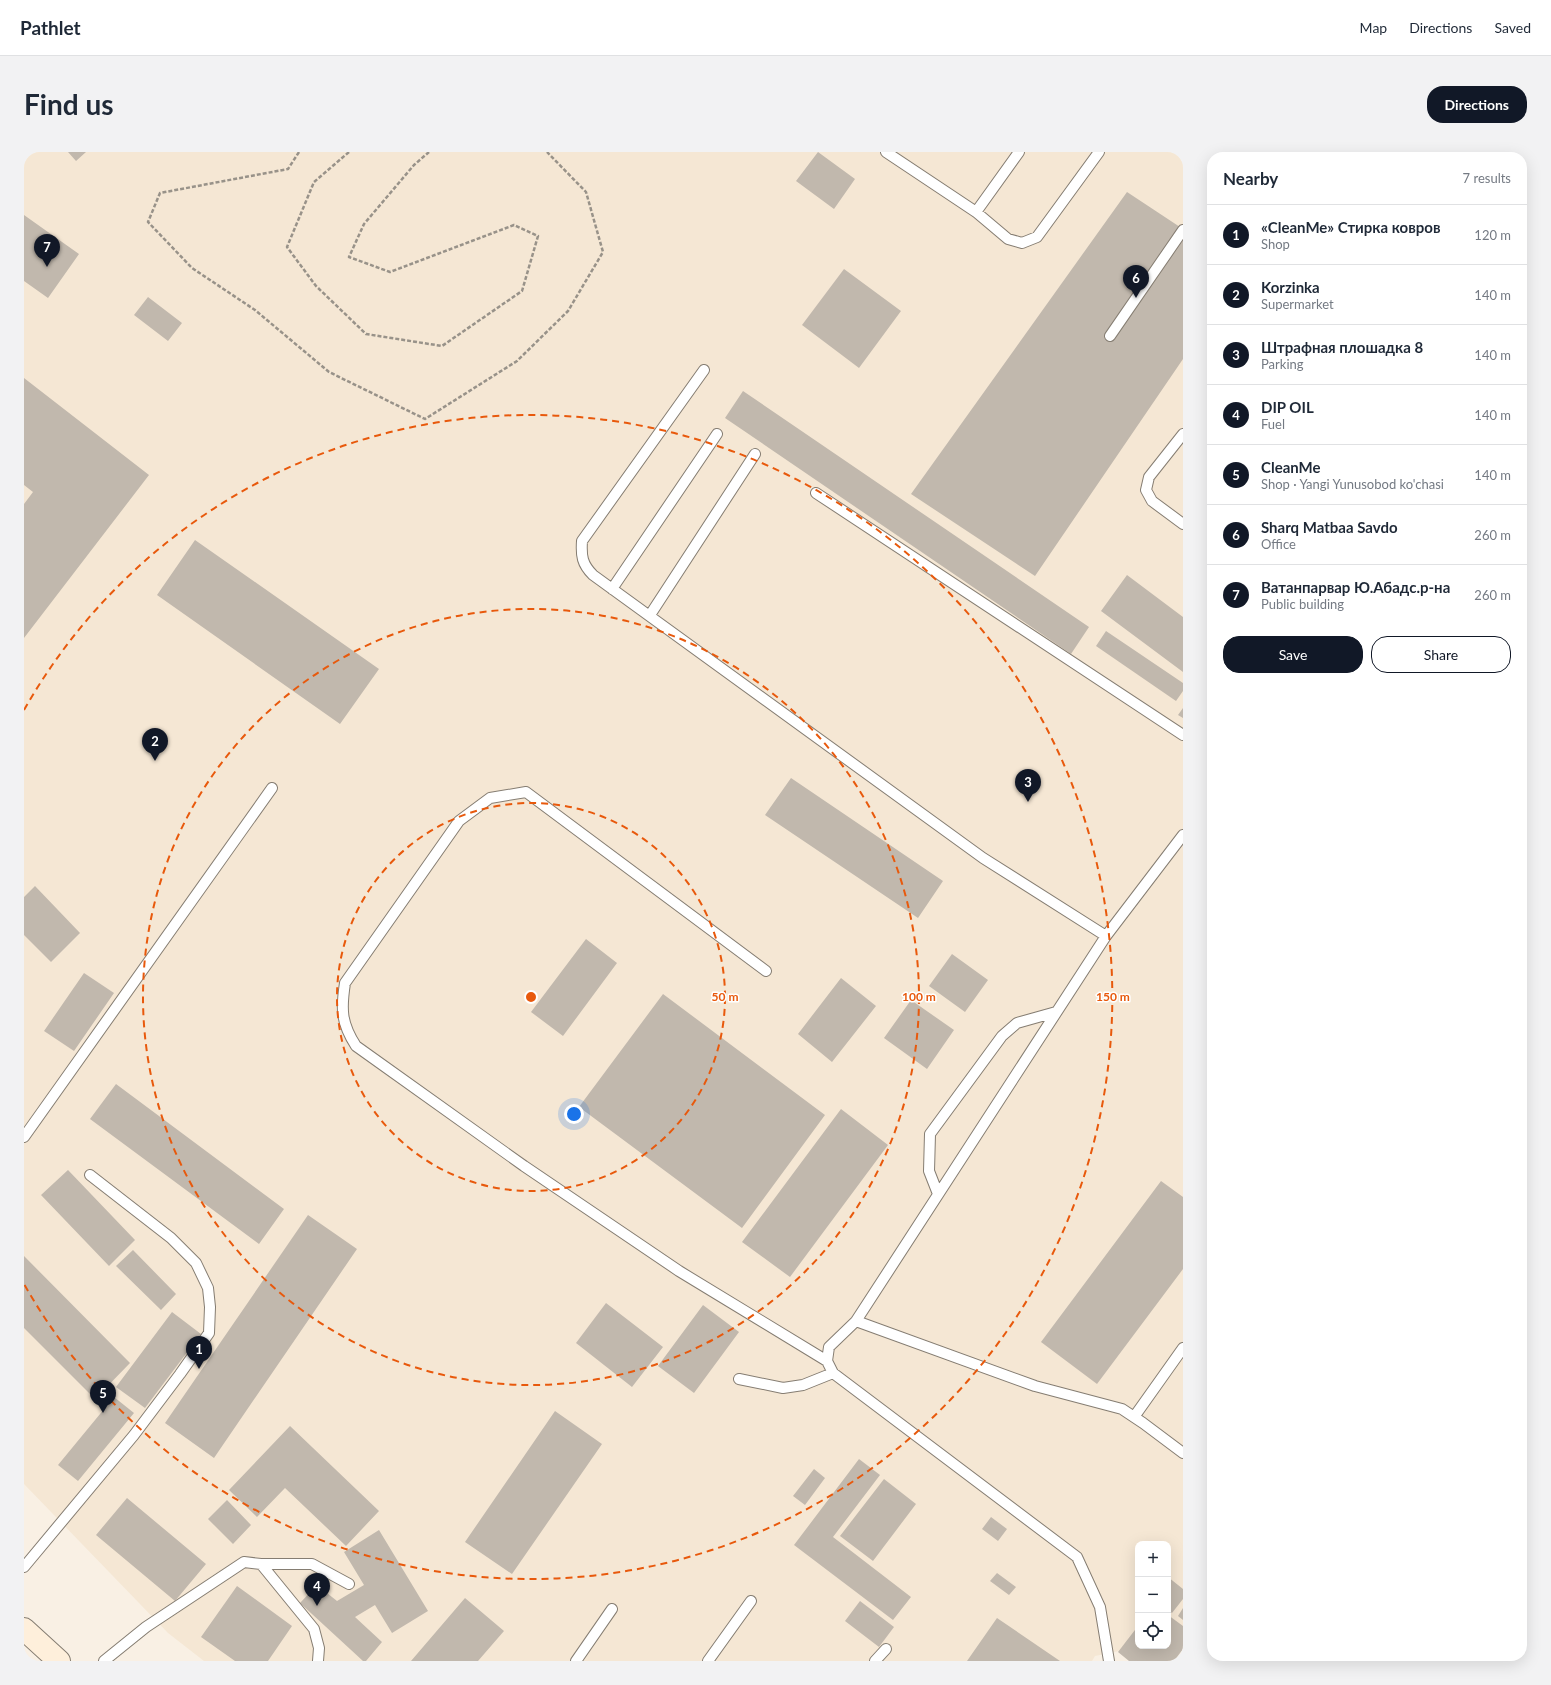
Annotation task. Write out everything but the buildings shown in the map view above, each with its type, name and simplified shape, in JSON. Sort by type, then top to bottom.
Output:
[{"type":"main road","points":[[24,1629],[60,1661]]},
{"type":"lane","points":[[886,152],[976,212],[1008,239],[1022,243],[1037,237],[1099,152]]},
{"type":"lane","points":[[976,212],[1019,152]]},
{"type":"lane","points":[[1110,336],[1183,230]]},
{"type":"lane","points":[[704,370],[582,541],[581,555],[584,567],[612,589],[983,858],[1106,936]]},
{"type":"lane","points":[[612,589],[717,434]]},
{"type":"lane","points":[[1183,434],[1149,478],[1146,490],[1152,501],[1183,524]]},
{"type":"lane","points":[[650,616],[755,454]]},
{"type":"lane","points":[[816,493],[1183,735]]},
{"type":"lane","points":[[24,1138],[272,788]]},
{"type":"lane","points":[[766,971],[526,792],[490,798],[459,821],[345,983],[341,1008],[348,1034],[356,1046],[524,1166],[679,1270],[827,1361]]},
{"type":"lane","points":[[1109,1661],[1100,1607],[1077,1557],[833,1373],[827,1361],[828,1347],[856,1321],[1106,936],[1183,835]]},
{"type":"lane","points":[[938,1194],[929,1171],[930,1134],[1002,1036],[1017,1023],[1056,1012]]},
{"type":"lane","points":[[24,1567],[134,1434],[209,1333],[210,1307],[208,1288],[196,1263],[170,1238],[90,1175]]},
{"type":"lane","points":[[856,1321],[1035,1386],[1122,1410],[1183,1453]]},
{"type":"lane","points":[[1134,1417],[1183,1348]]},
{"type":"lane","points":[[740,1379],[783,1388],[803,1386],[833,1373]]},
{"type":"lane","points":[[104,1661],[146,1627],[244,1562],[261,1564],[312,1564],[349,1584]]},
{"type":"lane","points":[[261,1564],[314,1630],[320,1648],[318,1661]]},
{"type":"lane","points":[[708,1661],[751,1601]]},
{"type":"lane","points":[[576,1661],[612,1609]]},
{"type":"lane","points":[[875,1661],[886,1649]]},
{"type":"path","points":[[299,152],[288,169],[160,193],[148,222],[192,268],[255,310],[329,372],[425,418],[517,361],[568,311],[603,252],[586,192],[547,152]]},
{"type":"path","points":[[348,152],[314,182],[287,247],[316,286],[366,334],[442,346],[522,291],[538,236],[514,225],[390,272],[349,257],[364,224],[414,165],[429,152]]},
{"type":"shaded area","points":[[24,152],[1183,152],[1183,1637],[1171,1639],[1171,1541],[1135,1541],[1135,1648],[1095,1656],[1092,1661],[204,1661],[168,1633],[24,1484]]},
{"type":"place","name":"Ватанпарвар Ю.Абадс.р-на","points":[[47,267]]},
{"type":"place","name":"Sharq Matbaa Savdo","points":[[1136,298]]},
{"type":"place","name":"Korzinka","points":[[155,761]]},
{"type":"place","name":"Штрафная плошадка 8","points":[[1028,802]]},
{"type":"place","name":"«CleanMe» Стирка ковров","points":[[199,1369]]},
{"type":"place","name":"CleanMe","points":[[103,1413]]},
{"type":"place","name":"DIP OIL","points":[[317,1606]]}]
